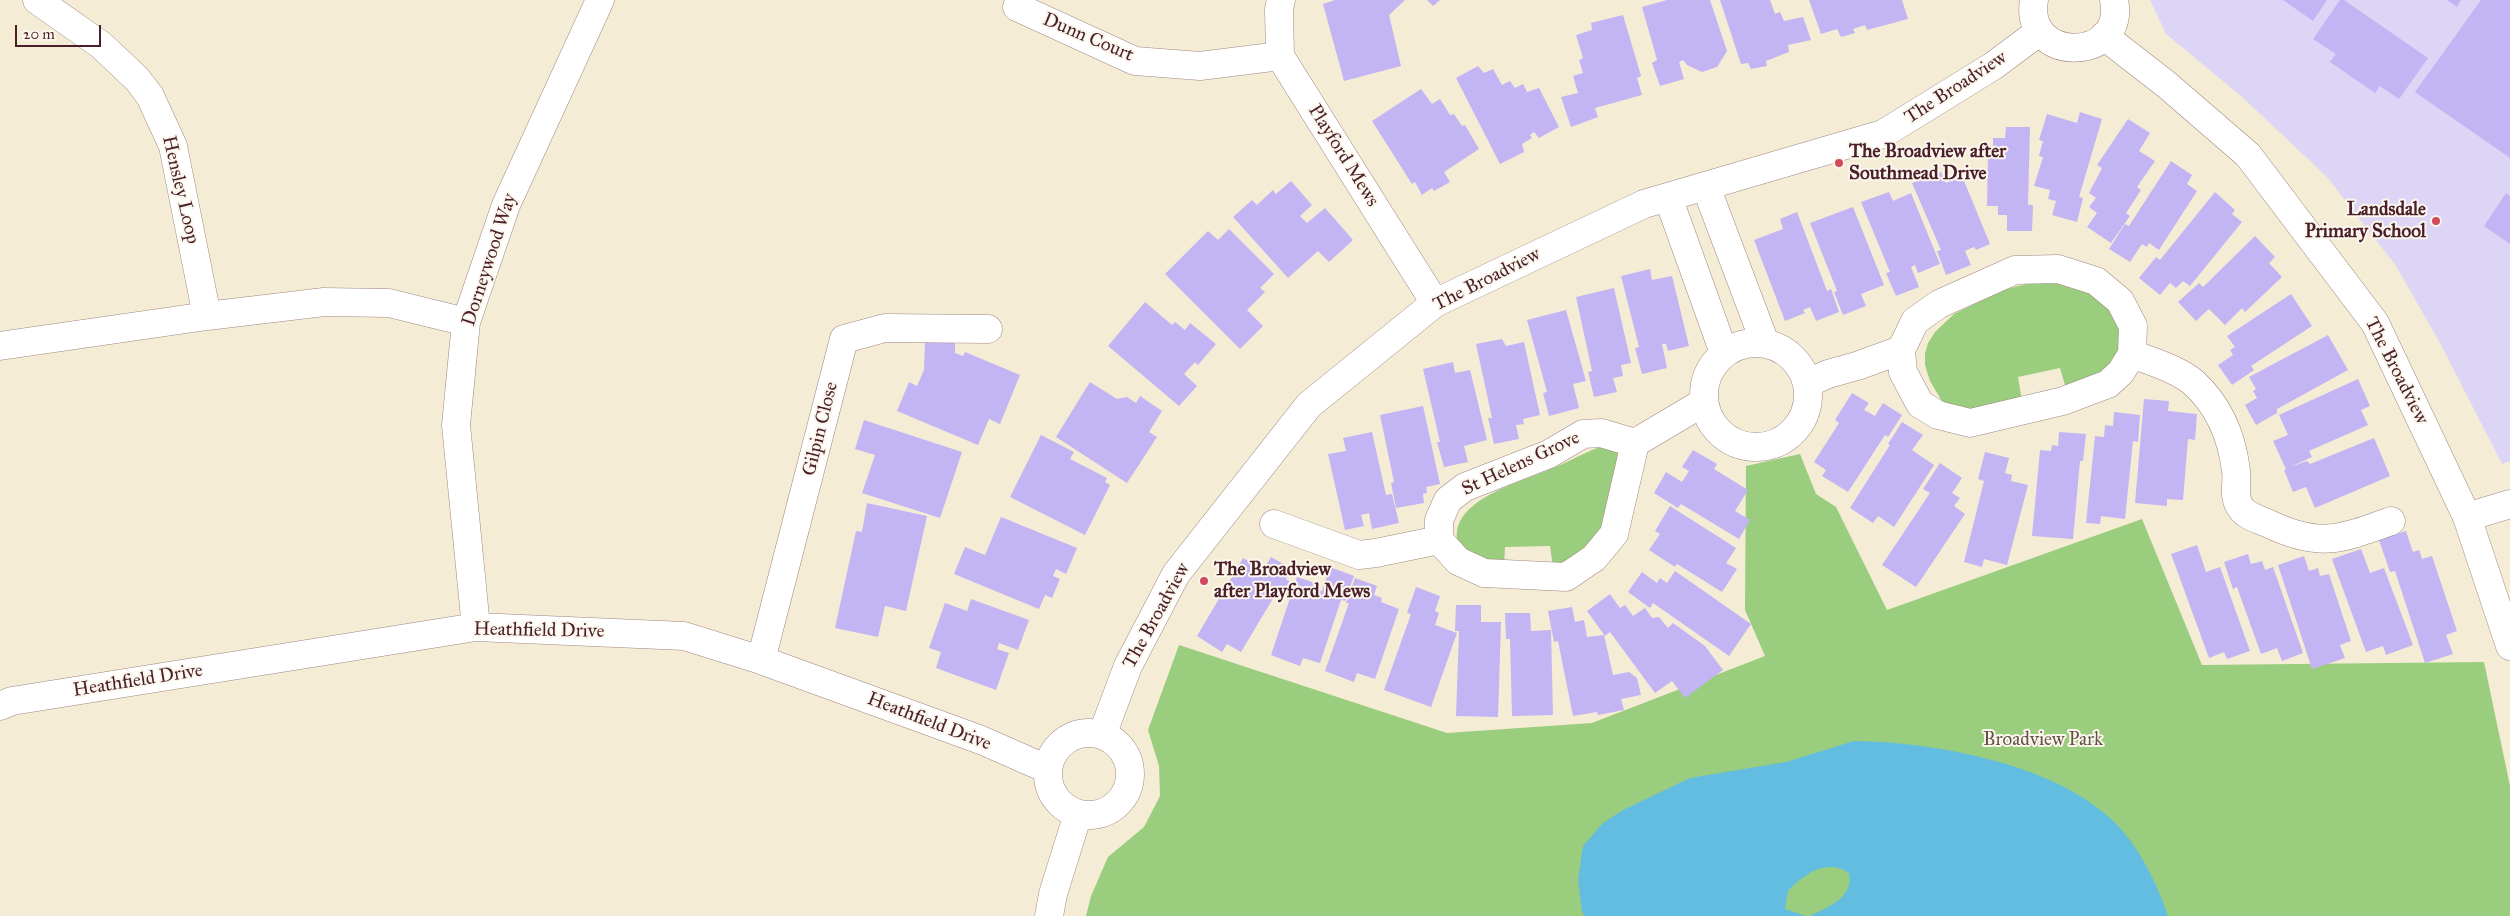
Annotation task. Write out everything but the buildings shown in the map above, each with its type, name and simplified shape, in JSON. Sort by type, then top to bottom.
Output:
[{"type":"street","name":"Hensley Loop","points":[[37,0],[101,45],[137,79],[150,96],[173,146],[207,316]]},
{"type":"street","name":"Dorneywood Way","points":[[476,628],[456,426],[466,322],[506,205],[600,0]]},
{"type":"street","points":[[1280,56],[1279,9],[1282,0]]},
{"type":"street","points":[[2034,0],[2033,12],[2040,32],[2051,42],[2064,48],[2078,49],[2092,45],[2104,36],[2111,27],[2115,15],[2114,0]]},
{"type":"street","name":"Dunn Court","points":[[1017,7],[1135,60],[1200,66],[1280,56]]},
{"type":"street","name":"The Broadview","points":[[1102,735],[1128,666],[1176,574],[1309,405],[1435,303],[1644,204],[1883,134],[1993,66],[2040,32]]},
{"type":"street","name":"The Broadview","points":[[2104,36],[2167,85],[2248,155],[2375,323],[2467,516],[2510,646]]},
{"type":"street","name":"Playford Mews","points":[[1280,56],[1435,303]]},
{"type":"street","points":[[1706,187],[1765,343]]},
{"type":"street","points":[[1668,197],[1724,353]]},
{"type":"street","points":[[2058,269],[2096,281],[2120,301],[2133,326],[2132,354],[2121,372],[2108,384],[2064,401],[1970,423],[1938,415],[1920,404],[1903,372],[1901,350],[1915,322],[1939,304],[2016,270],[2058,269]]},
{"type":"street","points":[[0,346],[207,316],[324,302],[390,303],[466,322]]},
{"type":"street","name":"Gilpin Close","points":[[761,660],[844,339],[885,328],[988,329]]},
{"type":"street","points":[[1765,343],[1782,349],[1796,361],[1808,383],[1809,401],[1804,419],[1793,434],[1772,446],[1754,448],[1736,444],[1721,434],[1709,419],[1704,402],[1705,383],[1712,366],[1724,353],[1740,345],[1765,343]]},
{"type":"street","points":[[1808,383],[1828,374],[1901,350]]},
{"type":"street","points":[[2132,354],[2173,371],[2193,383],[2219,414],[2231,440],[2237,474],[2238,502],[2241,509],[2251,516],[2288,533],[2307,539],[2327,540],[2349,536],[2391,521]]},
{"type":"street","points":[[1274,524],[1359,555],[1439,540],[1458,561],[1484,573],[1566,577],[1594,558],[1614,534],[1635,443],[1704,402]]},
{"type":"street","name":"St Helens Grove","points":[[1439,540],[1440,520],[1448,500],[1466,487],[1549,454],[1583,434],[1600,433],[1635,443]]},
{"type":"street","points":[[2467,516],[2510,504]]},
{"type":"street","name":"Heathfield Drive","points":[[4,701],[476,628],[684,636],[761,660],[981,740],[1048,769]]},
{"type":"street","points":[[1088,732],[1102,735],[1118,744],[1127,756],[1130,768],[1130,782],[1123,798],[1113,808],[1100,814],[1078,814],[1065,808],[1055,797],[1049,784],[1048,769],[1057,747],[1068,738],[1088,732]]},
{"type":"street","points":[[1049,916],[1053,894],[1078,814]]},
{"type":"shaded area","name":"Landsdale Primary School","points":[[2150,0],[2510,0],[2510,461],[2502,464],[2440,343],[2396,266],[2327,177],[2241,96],[2166,34]]},
{"type":"green space","points":[[2038,281],[2074,283],[2106,302],[2126,326],[2120,363],[2067,392],[2060,368],[2018,377],[2022,401],[1977,414],[1943,403],[1930,381],[1925,365],[1928,343],[1935,332],[1954,314],[2003,290]]},
{"type":"green space","points":[[1606,445],[1622,450],[1598,548],[1553,567],[1550,546],[1505,547],[1504,567],[1459,547],[1457,531],[1463,517],[1474,505],[1505,487]]},
{"type":"green space","name":"Broadview Park","points":[[1800,454],[1816,494],[1836,507],[1887,610],[2142,519],[2202,665],[2484,662],[2510,786],[2510,916],[1086,916],[1091,896],[1108,857],[1144,827],[1160,796],[1159,766],[1148,730],[1179,645],[1447,733],[1592,723],[1765,656],[1745,610],[1746,466]]},
{"type":"water","points":[[1854,741],[1885,742],[1954,751],[1990,759],[2057,783],[2086,800],[2121,829],[2138,851],[2158,890],[2168,916],[1810,916],[1832,905],[1848,889],[1849,873],[1832,867],[1816,870],[1801,879],[1788,891],[1785,909],[1806,916],[1585,916],[1582,912],[1578,880],[1583,846],[1603,823],[1623,810],[1690,778],[1786,762]]},
{"type":"place","name":"The Broadview after Southmead Drive","points":[[1839,163]]},
{"type":"place","name":"Landsdale Primary School","points":[[2436,221]]},
{"type":"place","name":"The Broadview after Playford Mews","points":[[1204,581]]}]
